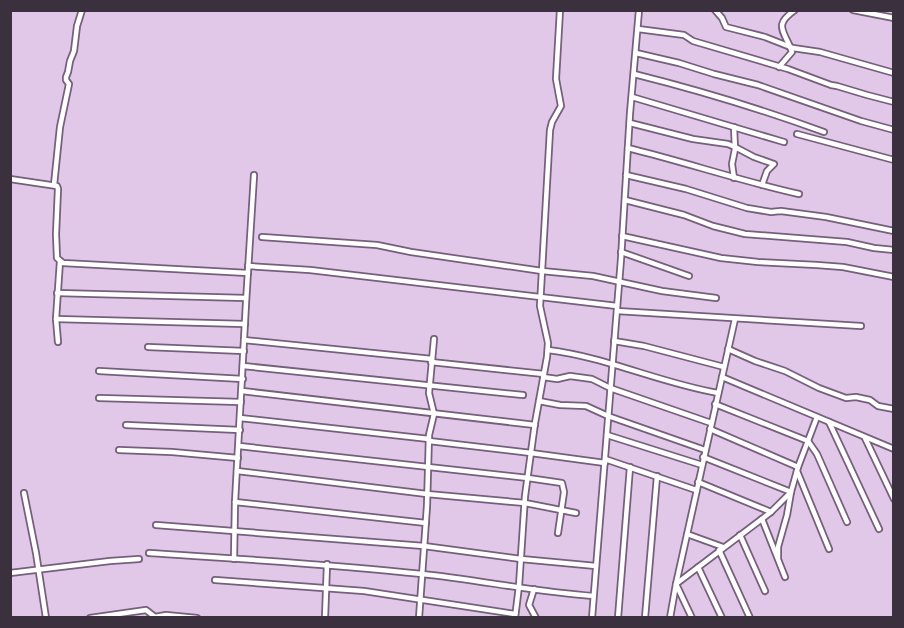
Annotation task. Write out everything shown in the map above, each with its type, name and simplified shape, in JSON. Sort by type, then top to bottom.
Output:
[{"type":"street","points":[[54,185],[60,127],[69,84],[66,76],[74,51],[77,26],[82,10]]},
{"type":"street","points":[[215,580],[363,591],[515,616],[531,453],[548,350],[540,297],[550,130],[561,106],[556,79],[560,10]]},
{"type":"street","points":[[592,618],[639,10]]},
{"type":"street","points":[[715,10],[726,27],[765,37],[790,47],[820,52],[894,73]]},
{"type":"street","points":[[779,67],[792,52],[781,24],[786,16],[795,10]]},
{"type":"street","points":[[853,10],[894,18]]},
{"type":"street","points":[[638,29],[684,35],[693,40],[831,85],[894,102]]},
{"type":"street","points":[[636,53],[758,85],[861,121],[894,130]]},
{"type":"street","points":[[634,74],[769,113],[824,132]]},
{"type":"street","points":[[632,97],[784,142]]},
{"type":"street","points":[[630,123],[735,147],[774,164],[766,171],[762,185]]},
{"type":"street","points":[[734,128],[735,147],[732,164],[734,178]]},
{"type":"street","points":[[797,134],[894,160]]},
{"type":"street","points":[[628,148],[799,194]]},
{"type":"street","points":[[234,559],[254,175]]},
{"type":"street","points":[[626,175],[686,189],[747,208],[826,217],[894,231]]},
{"type":"street","points":[[10,179],[54,185],[58,189],[57,258],[60,261],[56,319],[58,342]]},
{"type":"street","points":[[625,200],[745,234],[847,242],[894,250]]},
{"type":"street","points":[[622,236],[721,258],[843,267],[894,278]]},
{"type":"street","points":[[262,237],[377,245],[542,271],[593,276],[662,291],[716,298]]},
{"type":"street","points":[[621,252],[689,276]]},
{"type":"street","points":[[60,261],[248,273]]},
{"type":"street","points":[[248,266],[310,270],[617,308],[735,319],[861,326]]},
{"type":"street","points":[[57,293],[246,298]]},
{"type":"street","points":[[56,319],[245,324]]},
{"type":"street","points":[[670,618],[735,319]]},
{"type":"street","points":[[419,618],[429,440],[434,414],[429,386],[434,339]]},
{"type":"street","points":[[244,340],[431,360],[557,379],[570,376],[592,379],[610,388],[711,423]]},
{"type":"street","points":[[614,341],[644,346],[724,367]]},
{"type":"street","points":[[148,347],[244,351]]},
{"type":"street","points":[[728,349],[846,398],[856,397],[870,400],[878,406],[894,409]]},
{"type":"street","points":[[548,350],[573,353],[692,389],[718,393]]},
{"type":"street","points":[[243,366],[523,395]]},
{"type":"street","points":[[99,371],[243,379]]},
{"type":"street","points":[[722,377],[894,449]]},
{"type":"street","points":[[242,391],[535,426]]},
{"type":"street","points":[[99,398],[241,402]]},
{"type":"street","points":[[539,401],[586,406],[608,417],[705,450]]},
{"type":"street","points":[[715,404],[808,441],[817,454],[847,522]]},
{"type":"street","points":[[778,558],[778,547],[797,469],[817,417]]},
{"type":"street","points":[[240,418],[605,461],[630,467],[696,490]]},
{"type":"street","points":[[829,422],[879,529]]},
{"type":"street","points":[[126,425],[240,430]]},
{"type":"street","points":[[710,429],[797,469],[829,549]]},
{"type":"street","points":[[607,435],[702,465]]},
{"type":"street","points":[[865,438],[894,499]]},
{"type":"street","points":[[239,446],[562,483],[564,492],[558,533]]},
{"type":"street","points":[[119,450],[238,458]]},
{"type":"street","points":[[704,457],[791,492]]},
{"type":"street","points":[[618,618],[630,467]]},
{"type":"street","points":[[237,471],[427,494],[525,503],[576,513]]},
{"type":"street","points":[[645,618],[657,476]]},
{"type":"street","points":[[698,482],[771,512]]},
{"type":"street","points":[[676,584],[771,512],[791,492]]},
{"type":"street","points":[[24,493],[46,618]]},
{"type":"street","points":[[236,502],[426,523]]},
{"type":"street","points":[[762,519],[785,577]]},
{"type":"street","points":[[156,525],[424,546],[596,566]]},
{"type":"street","points":[[687,534],[721,549],[750,618]]},
{"type":"street","points":[[740,535],[765,591]]},
{"type":"street","points":[[149,553],[327,564],[519,586],[560,594],[593,596]]},
{"type":"street","points":[[10,573],[139,559]]},
{"type":"street","points":[[325,618],[327,564]]},
{"type":"street","points":[[698,567],[722,618]]},
{"type":"street","points":[[676,584],[692,618]]},
{"type":"street","points":[[534,589],[529,605],[536,618]]},
{"type":"street","points":[[90,618],[146,610],[153,617],[174,615],[197,618]]}]
